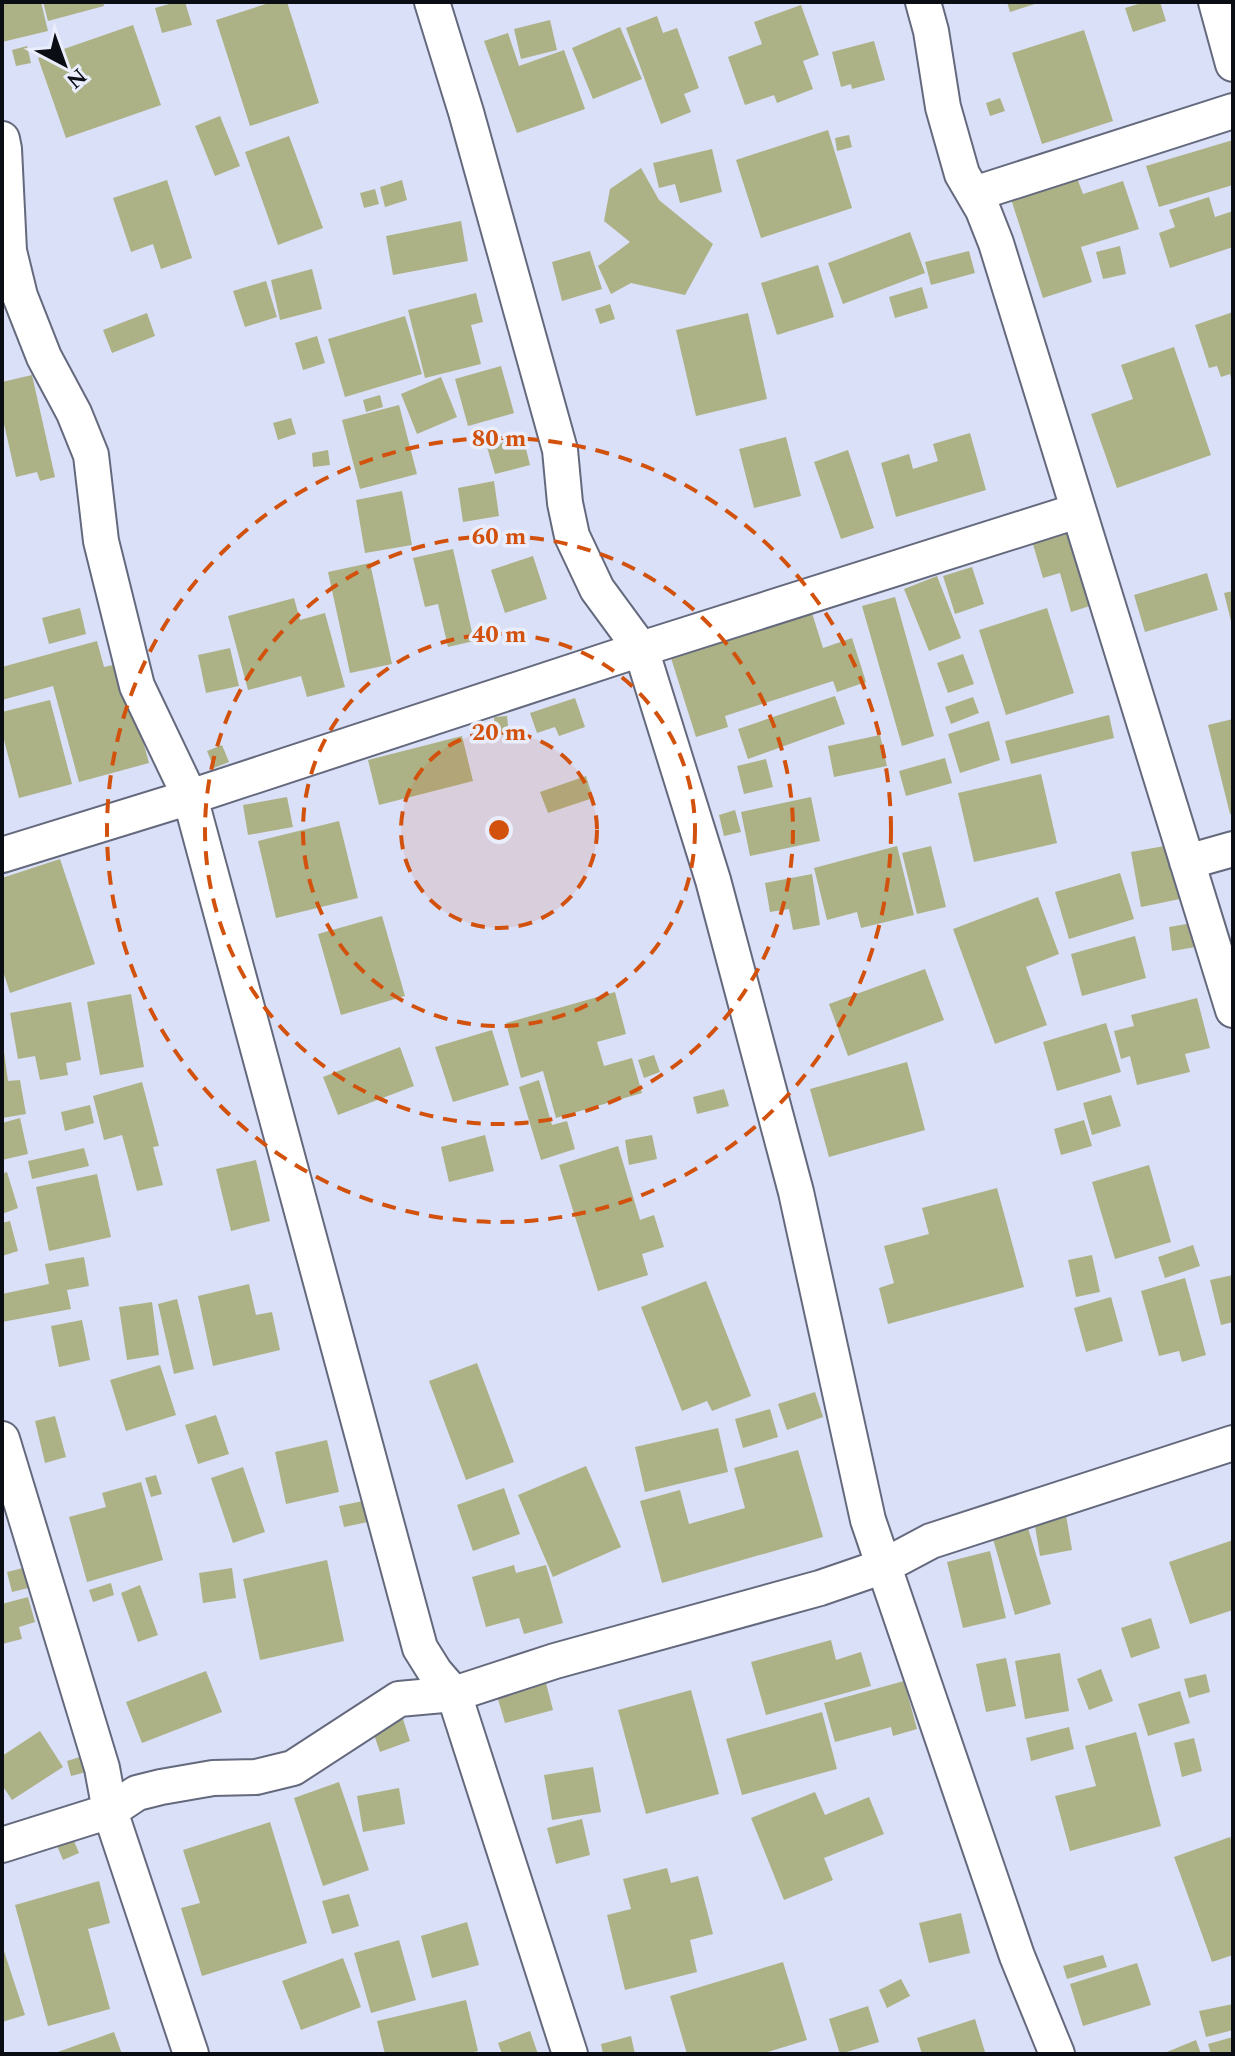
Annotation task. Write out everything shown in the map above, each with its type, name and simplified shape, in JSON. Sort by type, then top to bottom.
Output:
[{"type":"street","points":[[432,2],[560,450],[572,536],[597,589],[641,649],[713,880],[792,1177],[868,1520],[1017,1956],[1057,2054]]},
{"type":"street","points":[[923,2],[931,31],[943,107],[962,174],[983,210],[996,243],[1233,1010]]},
{"type":"street","points":[[1216,2],[1233,64]]},
{"type":"street","points":[[974,194],[1233,111]]},
{"type":"street","points":[[2,139],[9,251],[20,296],[44,357],[74,413],[91,455],[101,541],[137,686],[190,797],[420,1648],[454,1694],[570,2054]]},
{"type":"street","points":[[2,855],[1077,511]]},
{"type":"street","points":[[1187,862],[1233,849]]},
{"type":"street","points":[[2,1439],[102,1768],[110,1811],[191,2054]]},
{"type":"street","points":[[2,1845],[110,1811],[137,1793],[213,1778],[256,1777],[293,1768],[399,1699],[454,1694],[555,1661],[820,1588],[884,1566],[931,1541],[1233,1443]]},
{"type":"building","points":[[2,2],[41,2],[48,31],[2,42]]},
{"type":"building","points":[[43,2],[103,2],[104,6],[48,21]]},
{"type":"building","points":[[185,2],[192,25],[162,33],[155,8]]},
{"type":"building","points":[[272,2],[287,2],[319,103],[250,126],[216,20]]},
{"type":"building","points":[[1007,2],[1038,2],[1038,3],[1010,12]]},
{"type":"building","points":[[1145,2],[1160,2],[1166,21],[1133,32],[1125,8]]},
{"type":"building","points":[[801,5],[819,55],[803,61],[813,89],[777,103],[774,95],[745,105],[728,57],[762,44],[754,22]]},
{"type":"building","points":[[657,16],[663,33],[677,28],[699,88],[684,94],[691,112],[661,124],[626,28]]},
{"type":"building","points":[[550,20],[557,50],[521,59],[514,29]]},
{"type":"building","points":[[133,25],[161,105],[66,138],[38,58]]},
{"type":"building","points":[[620,27],[642,79],[593,99],[572,48]]},
{"type":"building","points":[[1084,30],[1113,121],[1042,144],[1012,53]]},
{"type":"building","points":[[508,33],[519,66],[564,50],[585,109],[517,133],[484,41]]},
{"type":"building","points":[[874,41],[885,80],[852,89],[851,84],[841,87],[832,52]]},
{"type":"building","points":[[27,46],[31,63],[16,66],[12,50]]},
{"type":"building","points":[[1000,98],[1005,111],[990,116],[986,103]]},
{"type":"building","points":[[220,116],[240,166],[215,176],[195,126]]},
{"type":"building","points":[[828,130],[852,208],[761,238],[736,160]]},
{"type":"building","points":[[849,135],[852,147],[837,151],[835,138]]},
{"type":"building","points":[[289,136],[323,228],[278,245],[245,152]]},
{"type":"building","points":[[1233,140],[1233,185],[1159,207],[1146,166]]},
{"type":"building","points":[[712,149],[722,192],[680,203],[675,184],[659,188],[653,163]]},
{"type":"building","points":[[641,168],[659,200],[713,244],[685,295],[631,283],[611,294],[598,266],[630,242],[604,221],[610,189]]},
{"type":"building","points":[[1077,178],[1083,194],[1123,181],[1139,229],[1081,247],[1092,282],[1043,298],[1011,199]]},
{"type":"building","points":[[167,180],[192,258],[161,269],[153,244],[131,252],[113,198]]},
{"type":"building","points":[[402,180],[407,200],[385,207],[380,187]]},
{"type":"building","points":[[375,189],[379,204],[364,208],[360,193]]},
{"type":"building","points":[[1209,197],[1215,217],[1233,211],[1233,247],[1170,268],[1159,233],[1175,227],[1169,210]]},
{"type":"building","points":[[461,221],[468,261],[393,275],[386,236]]},
{"type":"building","points":[[910,232],[925,273],[843,304],[828,263]]},
{"type":"building","points":[[1120,246],[1126,274],[1103,279],[1096,252]]},
{"type":"building","points":[[590,251],[602,289],[562,301],[552,262]]},
{"type":"building","points":[[969,251],[975,273],[931,285],[925,262]]},
{"type":"building","points":[[818,265],[834,317],[777,335],[761,283]]},
{"type":"building","points":[[312,269],[322,309],[280,320],[271,280]]},
{"type":"building","points":[[266,281],[277,317],[245,327],[233,291]]},
{"type":"building","points":[[922,287],[928,308],[895,318],[889,297]]},
{"type":"building","points":[[476,293],[483,322],[471,325],[481,364],[425,378],[408,310]]},
{"type":"building","points":[[610,304],[615,319],[600,324],[595,309]]},
{"type":"building","points":[[1233,312],[1232,383],[1230,374],[1221,377],[1217,366],[1209,368],[1195,325]]},
{"type":"building","points":[[147,313],[155,336],[112,353],[103,330]]},
{"type":"building","points":[[748,313],[767,399],[696,416],[676,330]]},
{"type":"building","points":[[405,316],[422,374],[345,397],[328,339]]},
{"type":"building","points":[[317,336],[325,363],[303,370],[295,343]]},
{"type":"building","points":[[1174,347],[1211,455],[1117,488],[1091,414],[1133,399],[1121,365]]},
{"type":"building","points":[[501,366],[514,413],[468,426],[455,379]]},
{"type":"building","points":[[32,375],[55,477],[40,481],[37,472],[16,477],[2,415],[2,382]]},
{"type":"building","points":[[441,377],[457,417],[417,434],[401,394]]},
{"type":"building","points":[[380,395],[383,407],[366,412],[363,400]]},
{"type":"building","points":[[399,405],[417,474],[360,489],[342,420]]},
{"type":"building","points":[[291,418],[296,434],[278,440],[273,423]]},
{"type":"building","points":[[970,433],[986,490],[896,517],[881,463],[909,454],[913,469],[938,461],[933,444]]},
{"type":"building","points":[[523,437],[530,465],[495,474],[487,447]]},
{"type":"building","points":[[786,437],[801,496],[754,508],[739,449]]},
{"type":"building","points":[[328,450],[330,465],[313,467],[312,453]]},
{"type":"building","points":[[848,450],[874,528],[841,539],[814,462]]},
{"type":"building","points":[[494,481],[499,516],[463,522],[458,488]]},
{"type":"building","points":[[402,491],[412,545],[365,553],[356,500]]},
{"type":"building","points":[[1071,529],[1093,605],[1071,612],[1060,573],[1043,578],[1032,541]]},
{"type":"building","points":[[453,549],[474,641],[448,647],[438,604],[425,607],[413,558]]},
{"type":"building","points":[[533,556],[547,599],[505,613],[491,570]]},
{"type":"building","points":[[370,563],[392,664],[350,673],[328,572]]},
{"type":"building","points":[[972,567],[984,604],[955,614],[943,576]]},
{"type":"building","points":[[1207,573],[1218,610],[1145,632],[1134,595]]},
{"type":"building","points":[[937,576],[961,638],[929,651],[904,589]]},
{"type":"building","points":[[1233,591],[1233,624],[1232,625],[1224,593]]},
{"type":"building","points":[[895,597],[934,736],[902,746],[862,606]]},
{"type":"building","points":[[294,598],[300,620],[325,613],[345,687],[307,697],[301,676],[248,690],[228,616]]},
{"type":"building","points":[[80,608],[86,634],[49,644],[42,618]]},
{"type":"building","points":[[1047,608],[1074,693],[1006,715],[979,630]]},
{"type":"building","points":[[812,613],[823,648],[852,638],[866,682],[837,692],[833,681],[725,716],[728,727],[696,737],[671,658]]},
{"type":"building","points":[[97,641],[104,667],[122,663],[149,763],[79,782],[53,686],[2,700],[2,667]]},
{"type":"building","points":[[230,648],[239,686],[206,693],[198,655]]},
{"type":"building","points":[[963,654],[974,684],[948,693],[937,663]]},
{"type":"building","points":[[835,696],[845,724],[748,759],[738,729]]},
{"type":"building","points":[[973,697],[979,713],[951,724],[945,707]]},
{"type":"building","points":[[575,698],[585,727],[559,736],[555,727],[537,733],[530,713]]},
{"type":"building","points":[[50,700],[72,784],[19,798],[2,732],[2,712]]},
{"type":"building","points":[[1109,715],[1114,738],[1011,764],[1005,741]]},
{"type":"building","points":[[507,716],[509,734],[495,736],[494,717]]},
{"type":"building","points":[[1233,719],[1233,813],[1230,814],[1208,725]]},
{"type":"building","points":[[989,721],[1000,760],[960,773],[948,734]]},
{"type":"building","points":[[880,735],[887,766],[834,777],[828,746]]},
{"type":"building","points":[[462,736],[473,781],[379,805],[368,760]]},
{"type":"building","points":[[222,745],[229,762],[214,768],[207,751]]},
{"type":"building","points":[[945,758],[952,783],[906,796],[899,771]]},
{"type":"building","points":[[766,759],[773,787],[744,794],[737,766]]},
{"type":"building","points":[[1041,774],[1057,843],[974,862],[958,793]]},
{"type":"building","points":[[586,776],[593,798],[548,813],[540,792]]},
{"type":"building","points":[[287,797],[293,827],[248,835],[243,805]]},
{"type":"building","points":[[811,797],[820,841],[750,856],[741,812]]},
{"type":"building","points":[[735,810],[741,832],[724,836],[719,815]]},
{"type":"building","points":[[339,821],[358,898],[276,918],[258,841]]},
{"type":"building","points":[[1170,845],[1180,899],[1141,907],[1131,852]]},
{"type":"building","points":[[897,846],[914,915],[861,928],[857,912],[827,920],[814,868]]},
{"type":"building","points":[[931,846],[946,907],[917,914],[902,853]]},
{"type":"building","points":[[60,859],[95,964],[10,993],[2,968],[2,878]]},
{"type":"building","points":[[1120,873],[1134,919],[1069,939],[1055,892]]},
{"type":"building","points":[[812,874],[820,925],[793,930],[789,909],[770,912],[765,883]]},
{"type":"building","points":[[1038,897],[1059,954],[1026,967],[1047,1025],[995,1044],[953,929]]},
{"type":"building","points":[[382,916],[405,996],[341,1015],[318,934]]},
{"type":"building","points":[[1198,922],[1202,946],[1172,951],[1169,927]]},
{"type":"building","points":[[1135,936],[1146,978],[1082,996],[1071,954]]},
{"type":"building","points":[[925,969],[944,1020],[848,1056],[829,1004]]},
{"type":"building","points":[[615,992],[626,1034],[597,1042],[604,1066],[632,1058],[642,1093],[556,1118],[543,1071],[521,1078],[506,1023]]},
{"type":"building","points":[[131,994],[144,1067],[100,1075],[87,1002]]},
{"type":"building","points":[[1197,998],[1210,1048],[1185,1054],[1190,1072],[1137,1085],[1130,1056],[1121,1059],[1114,1031],[1134,1026],[1131,1015]]},
{"type":"building","points":[[71,1002],[81,1060],[66,1063],[68,1075],[40,1080],[35,1056],[18,1059],[10,1013]]},
{"type":"building","points":[[1106,1023],[1121,1072],[1057,1091],[1043,1042]]},
{"type":"building","points":[[492,1030],[509,1085],[453,1102],[435,1047]]},
{"type":"building","points":[[400,1047],[414,1086],[338,1115],[323,1077]]},
{"type":"building","points":[[2,1052],[8,1081],[20,1080],[26,1114],[2,1118]]},
{"type":"building","points":[[654,1055],[660,1072],[644,1078],[638,1060]]},
{"type":"building","points":[[907,1062],[925,1130],[829,1157],[810,1089]]},
{"type":"building","points":[[539,1080],[552,1125],[567,1121],[575,1149],[541,1160],[519,1087]]},
{"type":"building","points":[[142,1082],[159,1146],[153,1147],[163,1185],[137,1191],[122,1135],[104,1140],[93,1096]]},
{"type":"building","points":[[724,1089],[729,1106],[697,1114],[693,1097]]},
{"type":"building","points":[[1111,1095],[1121,1126],[1092,1135],[1083,1103]]},
{"type":"building","points":[[90,1105],[94,1123],[65,1131],[61,1112]]},
{"type":"building","points":[[20,1118],[28,1154],[2,1160],[2,1123]]},
{"type":"building","points":[[1084,1120],[1092,1146],[1061,1155],[1054,1129]]},
{"type":"building","points":[[485,1135],[494,1171],[449,1182],[441,1147]]},
{"type":"building","points":[[652,1135],[657,1159],[629,1165],[625,1140]]},
{"type":"building","points":[[618,1146],[640,1220],[654,1215],[664,1247],[642,1254],[648,1275],[598,1291],[559,1165]]},
{"type":"building","points":[[84,1148],[89,1166],[32,1179],[28,1161]]},
{"type":"building","points":[[256,1160],[270,1221],[231,1231],[216,1169]]},
{"type":"building","points":[[1149,1165],[1171,1242],[1115,1259],[1092,1182]]},
{"type":"building","points":[[7,1172],[18,1208],[2,1214],[2,1174]]},
{"type":"building","points":[[97,1174],[111,1237],[49,1251],[36,1187]]},
{"type":"building","points":[[997,1188],[1024,1287],[888,1324],[879,1288],[894,1283],[884,1246],[929,1234],[922,1208]]},
{"type":"building","points":[[10,1221],[18,1251],[2,1256],[2,1223]]},
{"type":"building","points":[[1193,1245],[1200,1266],[1165,1278],[1158,1257]]},
{"type":"building","points":[[1092,1255],[1100,1292],[1076,1297],[1068,1260]]},
{"type":"building","points":[[84,1257],[89,1286],[67,1290],[71,1309],[2,1322],[2,1294],[49,1284],[45,1264]]},
{"type":"building","points":[[1233,1275],[1233,1322],[1221,1325],[1210,1280]]},
{"type":"building","points":[[1185,1278],[1206,1355],[1182,1362],[1179,1351],[1159,1356],[1141,1291]]},
{"type":"building","points":[[706,1281],[751,1396],[712,1411],[707,1401],[682,1411],[641,1307]]},
{"type":"building","points":[[249,1284],[256,1315],[272,1312],[280,1350],[213,1366],[198,1296]]},
{"type":"building","points":[[1111,1297],[1123,1341],[1086,1352],[1074,1308]]},
{"type":"building","points":[[177,1299],[194,1369],[174,1374],[158,1304]]},
{"type":"building","points":[[152,1302],[159,1355],[127,1360],[119,1307]]},
{"type":"building","points":[[82,1320],[90,1360],[59,1367],[51,1326]]},
{"type":"building","points":[[477,1363],[514,1462],[466,1480],[429,1381]]},
{"type":"building","points":[[160,1365],[176,1415],[126,1431],[110,1380]]},
{"type":"building","points":[[815,1392],[823,1417],[787,1430],[778,1404]]},
{"type":"building","points":[[770,1409],[778,1437],[743,1448],[735,1419]]},
{"type":"building","points":[[216,1415],[229,1454],[198,1464],[185,1425]]},
{"type":"building","points":[[55,1416],[66,1457],[45,1463],[35,1421]]},
{"type":"building","points":[[718,1428],[728,1472],[645,1492],[635,1447]]},
{"type":"building","points":[[327,1440],[339,1492],[286,1504],[275,1452]]},
{"type":"building","points":[[798,1450],[823,1537],[662,1583],[640,1501],[680,1490],[689,1524],[745,1508],[734,1468]]},
{"type":"building","points":[[586,1466],[621,1547],[553,1577],[518,1495]]},
{"type":"building","points":[[243,1467],[265,1532],[233,1543],[211,1478]]},
{"type":"building","points":[[156,1475],[162,1494],[151,1497],[145,1478]]},
{"type":"building","points":[[141,1482],[163,1560],[87,1582],[69,1517],[106,1507],[102,1493]]},
{"type":"building","points":[[504,1488],[520,1534],[473,1551],[457,1505]]},
{"type":"building","points":[[363,1501],[368,1522],[344,1527],[339,1506]]},
{"type":"building","points":[[1066,1515],[1072,1550],[1040,1556],[1034,1520]]},
{"type":"building","points":[[1028,1528],[1051,1604],[1015,1615],[993,1539]]},
{"type":"building","points":[[1233,1540],[1233,1610],[1190,1624],[1169,1562]]},
{"type":"building","points":[[990,1551],[1006,1618],[963,1628],[947,1562]]},
{"type":"building","points":[[327,1560],[344,1641],[260,1660],[243,1579]]},
{"type":"building","points":[[514,1565],[516,1573],[546,1565],[563,1623],[524,1634],[519,1618],[486,1627],[472,1577]]},
{"type":"building","points":[[23,1568],[28,1588],[12,1592],[7,1572]]},
{"type":"building","points":[[232,1568],[236,1598],[203,1603],[199,1573]]},
{"type":"building","points":[[111,1583],[114,1595],[93,1602],[89,1590]]},
{"type":"building","points":[[140,1585],[158,1635],[138,1642],[121,1593]]},
{"type":"building","points":[[28,1597],[35,1622],[19,1627],[22,1639],[2,1644],[2,1604]]},
{"type":"building","points":[[1151,1618],[1160,1648],[1131,1658],[1121,1628]]},
{"type":"building","points":[[831,1640],[836,1660],[861,1652],[871,1686],[766,1715],[751,1662]]},
{"type":"building","points":[[1060,1653],[1069,1711],[1025,1719],[1015,1661]]},
{"type":"building","points":[[1006,1658],[1016,1706],[986,1712],[976,1664]]},
{"type":"building","points":[[1101,1669],[1113,1701],[1089,1710],[1077,1679]]},
{"type":"building","points":[[206,1671],[222,1712],[142,1743],[126,1702]]},
{"type":"building","points":[[1206,1674],[1210,1692],[1189,1698],[1184,1679]]},
{"type":"building","points":[[904,1681],[917,1729],[893,1736],[891,1727],[835,1742],[824,1703]]},
{"type":"building","points":[[546,1683],[553,1710],[505,1723],[497,1696]]},
{"type":"building","points":[[691,1690],[719,1794],[646,1814],[618,1710]]},
{"type":"building","points":[[1180,1691],[1190,1723],[1148,1736],[1138,1704]]},
{"type":"building","points":[[822,1712],[837,1769],[742,1795],[726,1739]]},
{"type":"building","points":[[402,1716],[410,1741],[380,1752],[371,1726]]},
{"type":"building","points":[[1069,1727],[1074,1749],[1031,1761],[1026,1738]]},
{"type":"building","points":[[40,1731],[63,1767],[12,1800],[2,1785],[2,1756]]},
{"type":"building","points":[[1136,1732],[1161,1826],[1070,1851],[1055,1796],[1096,1786],[1085,1746]]},
{"type":"building","points":[[1194,1738],[1202,1771],[1182,1777],[1174,1743]]},
{"type":"building","points":[[86,1755],[90,1771],[71,1776],[67,1761]]},
{"type":"building","points":[[593,1767],[601,1812],[552,1820],[544,1775]]},
{"type":"building","points":[[339,1782],[369,1870],[323,1886],[294,1798]]},
{"type":"building","points":[[399,1788],[405,1824],[363,1832],[357,1796]]},
{"type":"building","points":[[815,1792],[825,1815],[869,1797],[884,1834],[824,1858],[833,1880],[784,1900],[751,1818]]},
{"type":"building","points":[[582,1819],[590,1855],[556,1864],[547,1828]]},
{"type":"building","points":[[270,1822],[307,1943],[202,1976],[181,1908],[200,1903],[183,1850]]},
{"type":"building","points":[[69,1829],[79,1853],[63,1860],[53,1836]]},
{"type":"building","points":[[1230,1837],[1233,1845],[1233,1955],[1212,1962],[1174,1857]]},
{"type":"building","points":[[667,1868],[671,1883],[698,1876],[713,1934],[690,1940],[697,1972],[625,1990],[607,1915],[631,1909],[623,1879]]},
{"type":"building","points":[[99,1881],[110,1923],[88,1929],[110,2009],[48,2026],[15,1905]]},
{"type":"building","points":[[349,1894],[359,1926],[332,1934],[322,1901]]},
{"type":"building","points":[[961,1913],[970,1953],[929,1963],[919,1923]]},
{"type":"building","points":[[467,1922],[479,1965],[432,1978],[421,1936]]},
{"type":"building","points":[[399,1940],[416,2000],[371,2013],[354,1953]]},
{"type":"building","points":[[2,1945],[25,2015],[2,2022]]},
{"type":"building","points":[[1103,1955],[1107,1967],[1067,1979],[1063,1966]]},
{"type":"building","points":[[343,1958],[361,2007],[301,2030],[282,1981]]},
{"type":"building","points":[[783,1962],[807,2040],[761,2054],[687,2054],[670,1996]]},
{"type":"building","points":[[1137,1963],[1151,2005],[1083,2026],[1070,1984]]},
{"type":"building","points":[[901,1979],[910,1996],[887,2008],[879,1990]]},
{"type":"building","points":[[466,2000],[478,2051],[466,2054],[385,2054],[377,2021]]},
{"type":"building","points":[[1233,2004],[1233,2030],[1206,2037],[1199,2011]]},
{"type":"building","points":[[868,2006],[879,2042],[840,2054],[829,2019]]},
{"type":"building","points":[[975,2019],[985,2052],[922,2054],[917,2038]]},
{"type":"building","points":[[530,2031],[538,2054],[502,2054],[498,2043]]},
{"type":"building","points":[[114,2032],[122,2054],[52,2054]]},
{"type":"building","points":[[631,2036],[635,2054],[603,2054],[601,2044]]},
{"type":"building","points":[[1233,2037],[1233,2054],[1211,2054],[1208,2044]]},
{"type":"building","points":[[1196,2040],[1201,2054],[1162,2054]]}]
